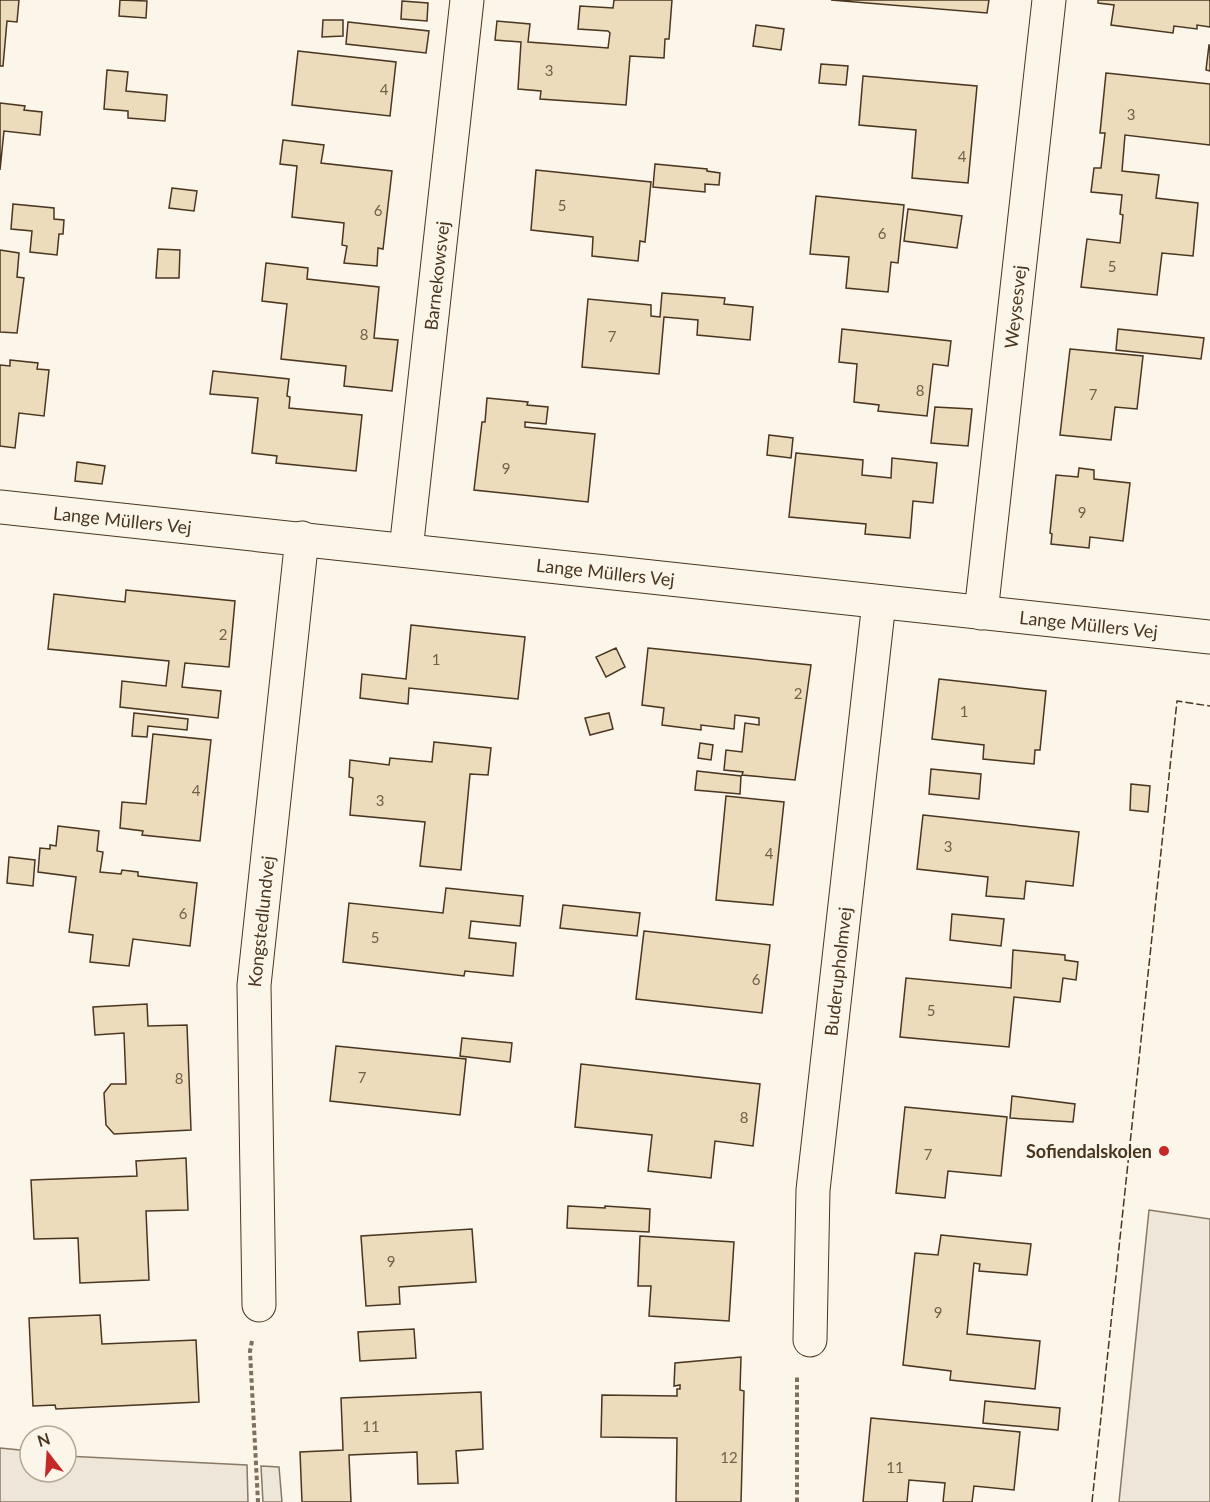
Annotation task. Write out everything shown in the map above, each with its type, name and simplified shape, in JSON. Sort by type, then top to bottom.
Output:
[{"type":"street","name":"Barnekowsvej","points":[[406,550],[467,0]]},
{"type":"street","name":"Weysesvej","points":[[981,613],[1049,0]]},
{"type":"street","name":"Lange Müllers Vej","points":[[0,507],[1210,637]]},
{"type":"street","name":"Kongstedlundvej","points":[[260,1305],[254,985],[302,538]]},
{"type":"street","name":"Buderupholmvej","points":[[810,1340],[813,1190],[879,602]]},
{"type":"path","points":[[258,1502],[250,1351],[260,1305]]},
{"type":"path","points":[[797,1502],[797,1372],[810,1340]]},
{"type":"shaded area","points":[[1149,1210],[1210,1219],[1210,1502],[1119,1502]]},
{"type":"shaded area","points":[[0,1448],[18,1450],[18,1484],[78,1484],[78,1457],[247,1465],[248,1502],[0,1502]]},
{"type":"shaded area","points":[[261,1466],[279,1467],[282,1502],[263,1502]]},
{"type":"building","points":[[0,0],[19,0],[17,22],[7,21],[3,66],[0,66]]},
{"type":"building","points":[[120,0],[147,1],[146,18],[119,16]]},
{"type":"building","points":[[614,0],[672,0],[669,39],[665,39],[664,58],[630,56],[626,105],[540,99],[541,91],[518,89],[521,42],[495,40],[497,21],[530,24],[528,42],[608,48],[610,33],[608,31],[578,29],[580,6],[613,8]]},
{"type":"building","points":[[831,0],[989,0],[987,13]]},
{"type":"building","points":[[1098,0],[1210,0],[1210,27],[1197,25],[1197,29],[1174,26],[1173,33],[1111,25],[1114,5],[1098,3]]},
{"type":"building","points":[[402,1],[428,3],[427,21],[401,19]]},
{"type":"building","points":[[323,20],[343,20],[343,36],[322,37]]},
{"type":"building","points":[[348,22],[429,31],[426,53],[346,44]]},
{"type":"building","points":[[756,25],[784,29],[781,50],[753,46]]},
{"type":"building","points":[[1210,45],[1210,71],[1206,70]]},
{"type":"building","points":[[298,51],[396,62],[390,116],[292,105]]},
{"type":"building","points":[[821,64],[848,66],[846,85],[819,83]]},
{"type":"building","points":[[107,70],[128,72],[126,91],[167,95],[165,121],[128,118],[128,111],[104,109]]},
{"type":"building","points":[[1106,73],[1210,84],[1210,145],[1125,135],[1122,171],[1159,175],[1156,198],[1198,203],[1193,256],[1162,253],[1157,295],[1081,287],[1087,239],[1120,243],[1123,215],[1120,214],[1122,195],[1091,192],[1094,168],[1101,168],[1105,133],[1100,133]]},
{"type":"building","points":[[863,76],[977,86],[968,183],[912,178],[916,130],[859,125]]},
{"type":"building","points":[[0,103],[25,106],[24,110],[42,112],[40,135],[4,131],[0,170]]},
{"type":"building","points":[[283,140],[324,145],[321,163],[392,171],[383,249],[378,248],[377,266],[344,263],[347,246],[342,245],[344,223],[292,217],[297,166],[280,164]]},
{"type":"building","points":[[655,164],[707,169],[707,171],[720,173],[719,185],[705,184],[705,192],[653,187]]},
{"type":"building","points":[[536,170],[651,182],[645,242],[640,241],[638,261],[592,256],[593,237],[531,230]]},
{"type":"building","points":[[172,188],[197,191],[194,211],[169,208]]},
{"type":"building","points":[[816,196],[904,205],[898,263],[891,262],[888,292],[846,288],[849,257],[810,254]]},
{"type":"building","points":[[13,204],[54,208],[54,219],[64,220],[63,234],[59,234],[57,255],[30,252],[32,231],[11,229]]},
{"type":"building","points":[[908,209],[962,216],[957,248],[904,241]]},
{"type":"building","points":[[158,249],[180,250],[179,278],[156,278]]},
{"type":"building","points":[[0,250],[19,253],[17,277],[24,278],[17,333],[0,332]]},
{"type":"building","points":[[266,263],[308,268],[307,279],[379,287],[374,338],[398,340],[392,391],[344,386],[346,366],[281,359],[287,304],[262,301]]},
{"type":"building","points":[[662,293],[725,298],[724,304],[753,307],[750,340],[697,335],[698,320],[664,317],[659,374],[582,367],[588,299],[651,305],[651,316],[660,317]]},
{"type":"building","points":[[842,329],[951,341],[948,366],[933,364],[927,416],[878,411],[879,405],[854,402],[857,364],[839,362]]},
{"type":"building","points":[[1118,329],[1204,338],[1201,359],[1116,350]]},
{"type":"building","points":[[1070,349],[1143,356],[1137,409],[1115,407],[1111,440],[1060,435]]},
{"type":"building","points":[[10,360],[38,363],[37,369],[49,370],[44,416],[19,413],[15,448],[0,446],[0,365],[10,366]]},
{"type":"building","points":[[213,371],[289,379],[287,396],[290,397],[289,408],[362,415],[356,471],[276,463],[277,456],[252,453],[258,398],[210,394]]},
{"type":"building","points":[[487,398],[528,402],[527,405],[548,407],[546,424],[525,422],[525,427],[595,434],[588,502],[474,490]]},
{"type":"building","points":[[935,407],[972,409],[968,446],[931,443]]},
{"type":"building","points":[[769,435],[793,438],[791,458],[767,455]]},
{"type":"building","points":[[796,453],[863,460],[862,475],[891,478],[892,458],[937,463],[933,503],[913,501],[910,538],[865,534],[866,524],[789,517]]},
{"type":"building","points":[[77,462],[105,466],[102,484],[75,481]]},
{"type":"building","points":[[1079,468],[1094,470],[1094,479],[1130,483],[1123,541],[1090,537],[1089,548],[1051,544],[1056,475],[1078,477]]},
{"type":"building","points":[[126,590],[235,601],[229,667],[185,663],[182,687],[221,691],[218,718],[120,707],[122,681],[166,686],[169,661],[48,649],[54,594],[125,602]]},
{"type":"building","points":[[411,625],[525,637],[518,699],[409,688],[408,704],[360,698],[362,674],[406,679]]},
{"type":"building","points":[[616,648],[625,667],[606,677],[596,657]]},
{"type":"building","points":[[648,648],[811,665],[795,780],[742,775],[743,772],[724,770],[726,750],[742,752],[745,723],[759,725],[759,718],[735,715],[734,729],[701,725],[701,730],[662,725],[664,708],[642,705]]},
{"type":"building","points":[[939,679],[1046,691],[1040,750],[1035,750],[1034,764],[983,759],[984,745],[932,739]]},
{"type":"building","points":[[134,713],[188,719],[187,730],[148,726],[147,737],[132,736]]},
{"type":"building","points":[[609,713],[613,729],[590,735],[585,718]]},
{"type":"building","points":[[153,734],[211,740],[200,841],[142,835],[143,831],[120,828],[122,802],[146,804]]},
{"type":"building","points":[[434,742],[491,748],[488,775],[470,774],[461,870],[420,866],[425,822],[350,815],[353,778],[349,777],[350,760],[389,765],[390,758],[432,762]]},
{"type":"building","points":[[700,743],[713,745],[711,760],[698,758]]},
{"type":"building","points":[[931,769],[981,774],[979,799],[929,794]]},
{"type":"building","points":[[697,771],[741,776],[740,794],[695,790]]},
{"type":"building","points":[[1131,784],[1150,786],[1148,812],[1130,810]]},
{"type":"building","points":[[726,796],[784,802],[773,905],[716,900]]},
{"type":"building","points":[[923,815],[1079,832],[1073,886],[1026,881],[1024,899],[986,896],[988,877],[917,869]]},
{"type":"building","points":[[58,826],[99,831],[97,851],[103,852],[100,872],[121,874],[122,870],[138,872],[138,876],[197,883],[190,946],[133,939],[129,966],[90,962],[93,935],[69,932],[76,877],[38,872],[40,848],[50,849],[50,845],[56,846]]},
{"type":"building","points":[[9,857],[35,860],[33,886],[7,883]]},
{"type":"building","points":[[446,888],[523,896],[520,926],[471,921],[469,938],[516,943],[513,976],[465,971],[464,976],[343,962],[349,903],[443,913]]},
{"type":"building","points":[[563,905],[640,913],[637,936],[560,928]]},
{"type":"building","points":[[952,914],[1004,919],[1001,946],[950,940]]},
{"type":"building","points":[[644,931],[770,945],[762,1013],[636,999]]},
{"type":"building","points":[[1013,950],[1065,955],[1065,960],[1078,962],[1076,980],[1063,978],[1060,1002],[1014,997],[1009,1047],[900,1037],[906,978],[1011,988]]},
{"type":"building","points":[[147,1004],[148,1026],[187,1025],[191,1130],[114,1134],[106,1125],[104,1093],[111,1084],[126,1084],[124,1033],[95,1035],[93,1007]]},
{"type":"building","points":[[462,1038],[512,1043],[510,1062],[460,1056]]},
{"type":"building","points":[[336,1046],[466,1059],[460,1115],[330,1101]]},
{"type":"building","points":[[581,1064],[760,1084],[753,1146],[715,1141],[711,1178],[648,1171],[652,1135],[575,1127]]},
{"type":"building","points":[[1012,1096],[1075,1104],[1073,1122],[1010,1118]]},
{"type":"building","points":[[905,1107],[1007,1117],[1001,1176],[948,1171],[945,1198],[896,1193]]},
{"type":"building","points":[[186,1158],[188,1210],[146,1211],[149,1280],[80,1283],[78,1238],[34,1239],[31,1180],[137,1176],[136,1161]]},
{"type":"building","points":[[568,1206],[650,1209],[649,1232],[567,1228]]},
{"type":"building","points":[[472,1229],[476,1282],[399,1287],[400,1304],[366,1306],[361,1236]]},
{"type":"building","points":[[941,1235],[1031,1244],[1027,1275],[979,1271],[980,1264],[974,1263],[967,1334],[1040,1341],[1035,1389],[950,1380],[951,1371],[903,1365],[915,1253],[938,1255]]},
{"type":"building","points":[[640,1236],[734,1242],[729,1321],[649,1316],[651,1286],[638,1286]]},
{"type":"building","points":[[100,1315],[102,1344],[196,1340],[199,1402],[56,1409],[55,1405],[33,1406],[29,1318]]},
{"type":"building","points":[[414,1329],[416,1358],[360,1361],[358,1332]]},
{"type":"building","points":[[741,1357],[740,1390],[744,1391],[741,1502],[676,1502],[677,1438],[601,1437],[602,1395],[677,1396],[677,1389],[680,1389],[680,1385],[674,1386],[675,1363]]},
{"type":"building","points":[[481,1392],[483,1449],[456,1451],[458,1483],[418,1484],[417,1452],[349,1455],[351,1502],[302,1502],[300,1452],[343,1450],[341,1398]]},
{"type":"building","points":[[985,1401],[1060,1408],[1058,1430],[983,1423]]},
{"type":"building","points":[[871,1418],[1020,1432],[1014,1490],[974,1486],[972,1502],[943,1502],[945,1483],[909,1480],[907,1502],[863,1502]]},
{"type":"fence","points":[[1092,1502],[1177,701],[1210,706]]},
{"type":"place","name":"Sofiendalskolen","points":[[1164,1151]]}]
